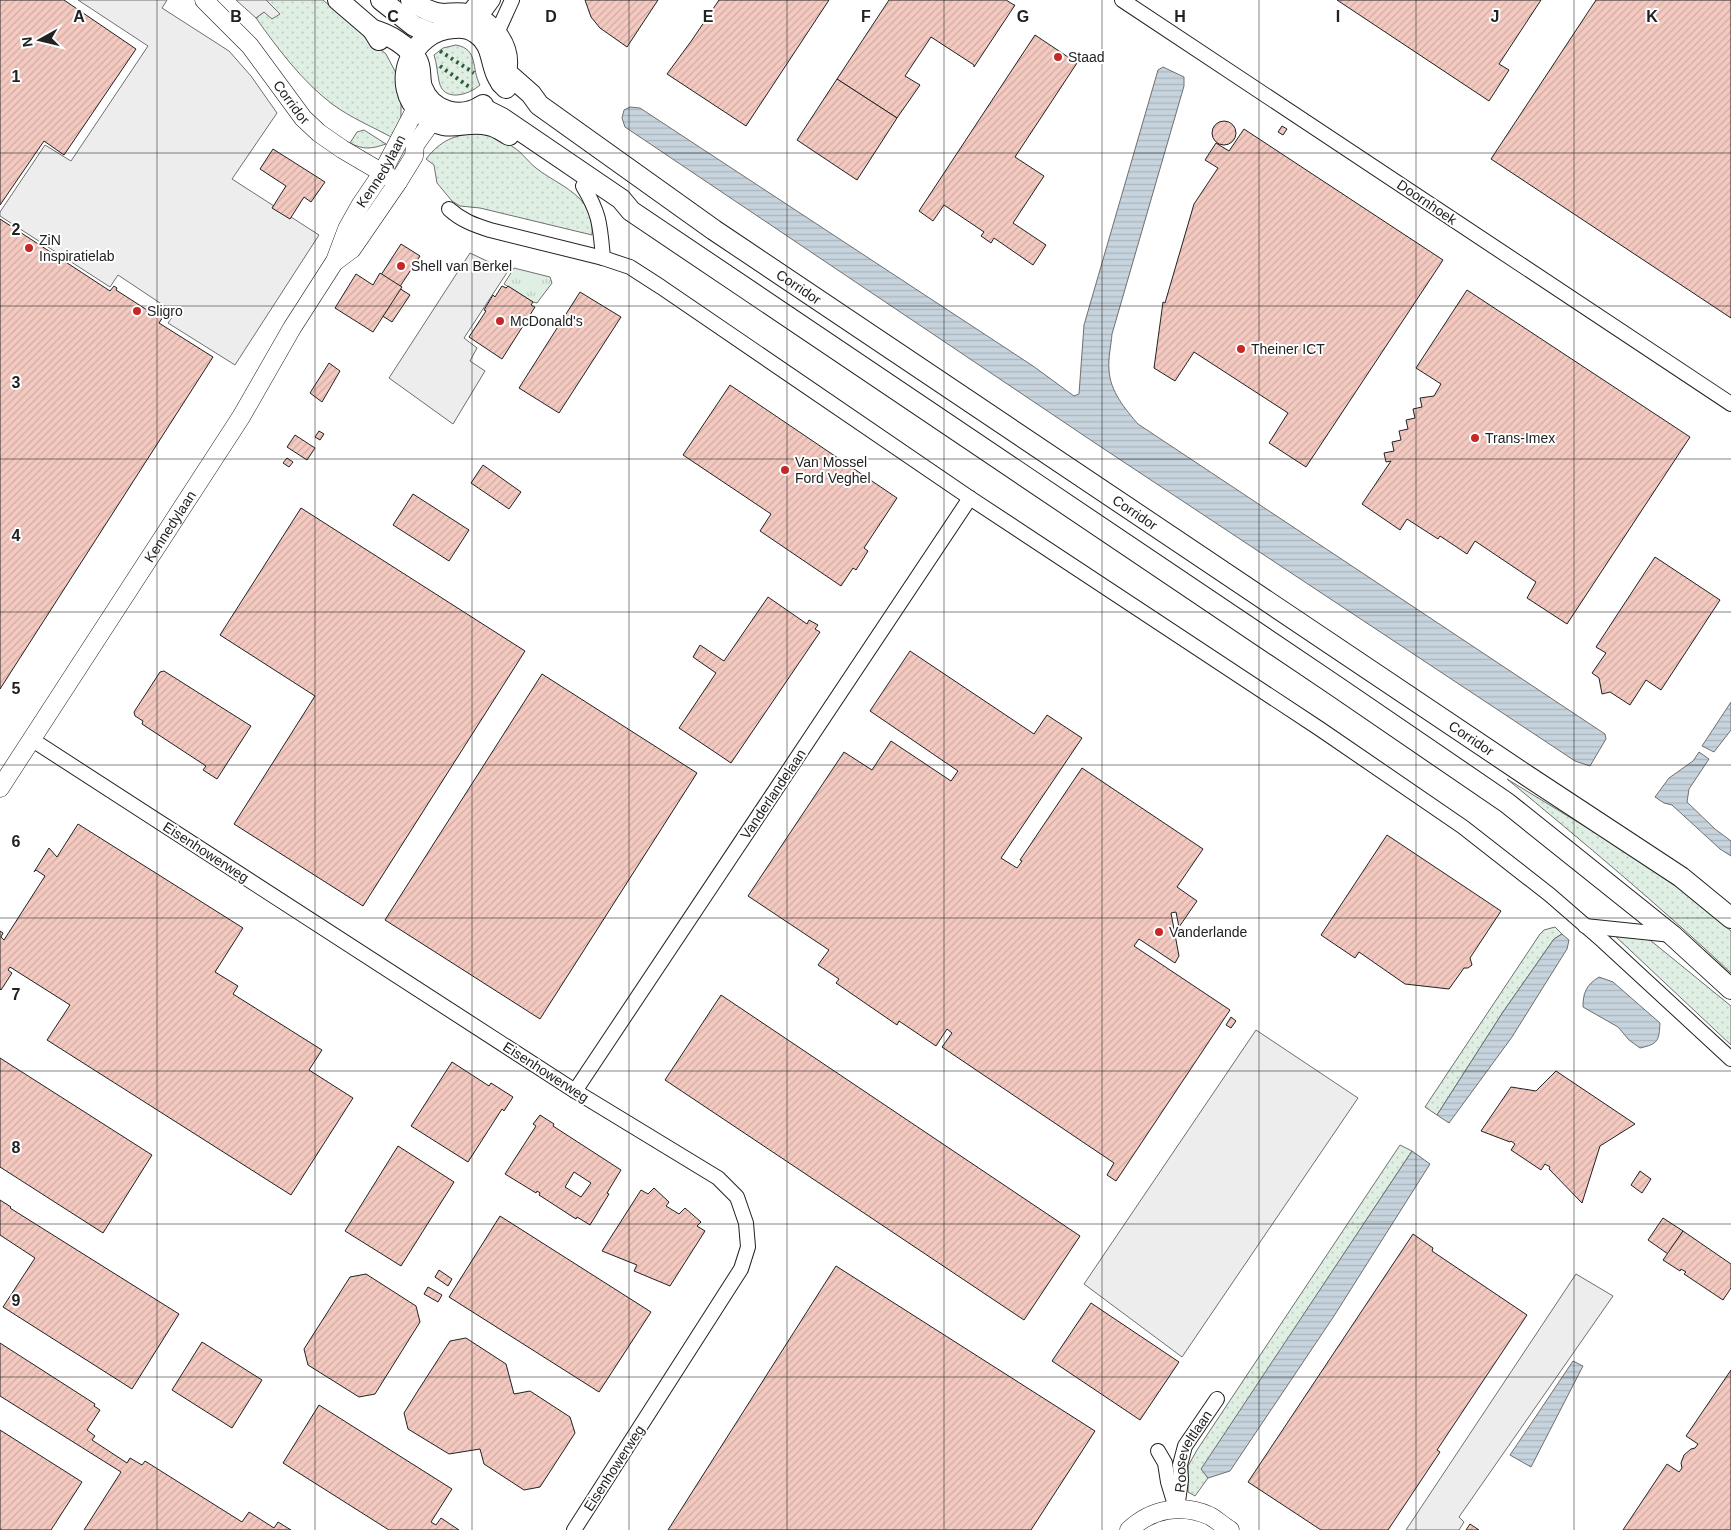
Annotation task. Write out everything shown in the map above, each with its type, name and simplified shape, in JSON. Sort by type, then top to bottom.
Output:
[{"type":"main road","points":[[338,0],[373,30],[380,42],[409,59],[417,60],[421,84],[429,100],[436,106],[440,119]]},
{"type":"main road","points":[[381,0],[414,26],[432,34]]},
{"type":"main road","points":[[411,0],[433,12],[474,15],[497,33],[506,54],[503,78],[491,98],[479,115],[461,126],[416,108],[406,87],[405,76],[409,59],[422,41],[446,28],[463,28],[474,15]]},
{"type":"main road","points":[[474,15],[481,37],[488,48],[495,74],[503,78]]},
{"type":"main road","name":"Corridor","points":[[503,78],[525,102],[539,105],[730,241],[1681,877],[1731,918]]},
{"type":"main road","points":[[479,115],[583,186],[615,206],[630,211],[1328,680],[1507,803],[1672,935],[1731,990]]},
{"type":"main road","points":[[479,115],[502,118],[621,199],[630,211]]},
{"type":"street","name":"Corridor","points":[[204,0],[250,46],[303,118],[319,133],[347,152],[398,182]]},
{"type":"street","points":[[474,15],[493,0]]},
{"type":"street","points":[[497,33],[512,0]]},
{"type":"street","name":"Doornhoek","points":[[1122,0],[1731,404]]},
{"type":"street","name":"Kennedylaan","points":[[0,788],[241,418],[292,328],[335,261],[347,229],[382,172],[416,108]]},
{"type":"street","name":"Kennedylaan","points":[[335,261],[352,249],[414,156],[415,146],[440,119]]},
{"type":"street","points":[[583,186],[598,213],[603,258]]},
{"type":"street","points":[[449,209],[458,217],[490,230],[603,258],[630,267],[661,287],[970,498],[1320,729],[1463,827],[1585,926],[1731,1059]]},
{"type":"street","name":"Vanderlandelaan","points":[[575,1091],[970,498]]},
{"type":"street","name":"Eisenhowerweg","points":[[31,739],[575,1091],[718,1178],[737,1196],[746,1223],[748,1248],[741,1269],[574,1530]]},
{"type":"street","points":[[1585,926],[1672,935]]},
{"type":"street","name":"Rooseveltlaan","points":[[1177,1509],[1181,1480],[1180,1465],[1185,1446],[1217,1399]]},
{"type":"street","name":"Rooseveltlaan","points":[[1158,1451],[1165,1463],[1168,1482],[1177,1509]]},
{"type":"street","points":[[1177,1509],[1192,1511],[1210,1517],[1230,1530]]},
{"type":"street","name":"Rooseveltlaan","points":[[1129,1530],[1137,1522],[1157,1512],[1177,1509]]},
{"type":"green space","points":[[266,0],[323,0],[386,54],[397,75],[401,98],[401,123],[393,138],[339,109],[321,95],[301,75],[256,18],[264,12],[279,14]]},
{"type":"green space","points":[[456,45],[463,47],[471,55],[480,85],[470,92],[451,95],[441,88],[434,55],[443,48]]},
{"type":"green space","points":[[364,130],[386,144],[368,148],[350,143],[357,132]]},
{"type":"green space","points":[[478,133],[492,136],[505,142],[536,168],[575,194],[585,205],[588,212],[592,223],[592,235],[480,208],[460,206],[452,201],[437,183],[434,165],[426,159],[437,147],[455,137]]},
{"type":"green space","points":[[514,268],[550,277],[552,283],[537,303],[504,284]]},
{"type":"green space","points":[[1507,779],[1627,852],[1677,887],[1731,931],[1731,973],[1649,898]]},
{"type":"green space","points":[[1555,927],[1562,934],[1554,939],[1503,1012],[1437,1115],[1425,1107],[1540,934],[1544,930]]},
{"type":"green space","points":[[1614,935],[1650,940],[1731,1006],[1731,1045]]},
{"type":"green space","points":[[1400,1145],[1412,1151],[1202,1469],[1208,1478],[1195,1496],[1188,1492],[1188,1466],[1197,1450]]},
{"type":"shaded area","points":[[78,0],[167,0],[162,8],[229,51],[251,76],[277,113],[232,179],[319,235],[235,365],[168,323],[175,313],[118,275],[110,287],[0,216],[0,212],[45,145],[71,161],[148,46]]},
{"type":"shaded area","points":[[236,0],[266,0],[280,14],[272,19],[264,12],[256,18]]},
{"type":"shaded area","points":[[1163,67],[1184,77],[1184,86],[1112,334],[1109,370],[1112,385],[1119,399],[1138,424],[1605,734],[1606,739],[1590,766],[1575,761],[1095,443],[625,127],[622,118],[624,110],[630,107],[640,108],[1033,366],[1074,396],[1079,394],[1084,325],[1158,70]]},
{"type":"shaded area","points":[[470,253],[508,271],[464,338],[477,348],[470,361],[485,371],[453,424],[389,378]]},
{"type":"shaded area","points":[[1731,702],[1731,730],[1714,752],[1702,746]]},
{"type":"shaded area","points":[[1699,752],[1709,759],[1689,789],[1687,802],[1715,829],[1731,841],[1731,856],[1720,849],[1672,805],[1664,803],[1655,797],[1669,778],[1693,761]]},
{"type":"shaded area","points":[[1562,934],[1569,940],[1567,949],[1512,1037],[1449,1123],[1437,1115],[1503,1012],[1554,939]]},
{"type":"shaded area","points":[[1599,977],[1613,982],[1660,1023],[1658,1038],[1654,1043],[1640,1048],[1629,1040],[1618,1027],[1583,1007],[1586,990]]},
{"type":"shaded area","points":[[1256,1030],[1358,1098],[1182,1357],[1084,1284]]},
{"type":"shaded area","points":[[1412,1151],[1430,1164],[1334,1316],[1230,1471],[1208,1478],[1201,1469]]},
{"type":"shaded area","points":[[1576,1274],[1613,1296],[1459,1517],[1464,1522],[1459,1530],[1406,1530]]},
{"type":"shaded area","points":[[1573,1361],[1583,1366],[1531,1467],[1510,1455]]},
{"type":"building","points":[[0,0],[64,0],[136,49],[64,155],[44,141],[0,205]]},
{"type":"building","points":[[585,0],[658,0],[627,47],[600,28],[591,17]]},
{"type":"building","points":[[719,0],[829,0],[746,126],[667,74]]},
{"type":"building","points":[[889,0],[1006,0],[1015,5],[974,67],[974,65],[931,37],[905,76],[920,85],[897,118],[837,79]]},
{"type":"building","points":[[1337,0],[1541,0],[1499,64],[1509,70],[1489,101]]},
{"type":"building","points":[[1596,0],[1731,0],[1731,318],[1491,159]]},
{"type":"building","points":[[1035,35],[1077,63],[1015,157],[1044,176],[1013,223],[1046,245],[1033,265],[994,238],[991,243],[981,236],[984,232],[944,205],[933,221],[919,211]]},
{"type":"building","points":[[837,79],[897,118],[857,180],[797,140]]},
{"type":"building","points":[[1224,121],[1232,125],[1236,133],[1232,141],[1224,145],[1216,141],[1212,133],[1216,125]]},
{"type":"building","points":[[1282,126],[1287,129],[1283,135],[1278,132]]},
{"type":"building","points":[[1244,129],[1443,260],[1306,467],[1269,443],[1288,413],[1194,352],[1175,381],[1154,368],[1163,302],[1165,303],[1194,204],[1218,168],[1205,160],[1216,143],[1229,151]]},
{"type":"building","points":[[273,149],[325,182],[311,202],[304,197],[290,219],[272,208],[286,186],[260,169]]},
{"type":"building","points":[[0,219],[110,291],[114,286],[117,288],[116,290],[158,317],[159,315],[163,317],[159,323],[213,357],[0,689]]},
{"type":"building","points":[[401,244],[420,256],[399,288],[410,295],[392,322],[381,315],[397,290],[379,278]]},
{"type":"building","points":[[380,273],[402,287],[373,332],[335,308],[356,274],[373,285]]},
{"type":"building","points":[[502,286],[506,288],[508,286],[533,302],[531,305],[535,307],[502,359],[469,337],[486,311],[484,310],[493,295],[495,297]]},
{"type":"building","points":[[1467,290],[1690,437],[1567,624],[1527,598],[1536,582],[1475,541],[1467,554],[1440,536],[1438,539],[1407,519],[1400,530],[1362,504],[1391,461],[1386,462],[1384,453],[1394,451],[1392,442],[1401,440],[1399,431],[1408,429],[1406,420],[1415,418],[1413,409],[1422,407],[1420,398],[1434,396],[1441,384],[1416,368]]},
{"type":"building","points":[[580,292],[621,317],[559,413],[519,388]]},
{"type":"building","points":[[329,363],[340,371],[322,402],[310,393]]},
{"type":"building","points":[[730,385],[897,498],[864,548],[868,551],[856,570],[853,568],[841,586],[760,531],[771,514],[683,455]]},
{"type":"building","points":[[319,431],[324,434],[320,440],[315,437]]},
{"type":"building","points":[[295,435],[315,448],[307,460],[287,447]]},
{"type":"building","points":[[287,458],[293,462],[289,467],[283,463]]},
{"type":"building","points":[[483,465],[521,492],[509,509],[471,483]]},
{"type":"building","points":[[413,494],[469,530],[449,561],[393,525]]},
{"type":"building","points":[[301,508],[525,651],[363,906],[234,824],[315,696],[220,635]]},
{"type":"building","points":[[1655,557],[1720,600],[1661,690],[1646,680],[1630,705],[1610,692],[1602,694],[1599,678],[1592,673],[1606,653],[1596,647]]},
{"type":"building","points":[[768,597],[807,624],[809,620],[818,625],[815,629],[820,632],[731,763],[679,728],[716,673],[693,657],[700,645],[724,661]]},
{"type":"building","points":[[910,651],[1034,734],[1047,715],[1082,738],[1001,858],[1017,868],[1022,861],[1020,860],[1082,768],[1203,849],[1177,887],[1197,901],[1179,927],[1176,912],[1171,913],[1179,956],[1175,963],[1139,939],[1134,946],[1230,1010],[1116,1181],[1107,1175],[1114,1163],[942,1047],[952,1033],[947,1029],[936,1046],[899,1021],[897,1025],[836,983],[839,979],[818,965],[829,950],[748,896],[844,752],[872,770],[891,741],[951,781],[958,771],[870,711]]},
{"type":"building","points":[[164,671],[251,726],[217,779],[203,770],[206,766],[142,724],[143,721],[135,716],[134,712],[160,672]]},
{"type":"building","points":[[542,674],[697,773],[540,1019],[385,920]]},
{"type":"building","points":[[78,824],[243,928],[215,972],[238,986],[233,994],[322,1050],[309,1070],[353,1098],[291,1195],[47,1040],[70,1005],[10,967],[8,970],[12,973],[0,989],[0,931],[3,933],[1,937],[4,940],[45,876],[36,870],[34,872],[49,848],[57,857]]},
{"type":"building","points":[[1387,835],[1501,911],[1470,958],[1472,965],[1464,968],[1449,989],[1405,984],[1359,952],[1355,958],[1321,935]]},
{"type":"building","points":[[721,995],[1080,1236],[1024,1320],[665,1080]]},
{"type":"building","points":[[1231,1017],[1236,1021],[1231,1028],[1226,1025]]},
{"type":"building","points":[[0,1058],[152,1155],[103,1233],[0,1167]]},
{"type":"building","points":[[452,1062],[489,1086],[491,1083],[513,1097],[504,1111],[502,1109],[468,1162],[411,1126]]},
{"type":"building","points":[[1556,1071],[1635,1124],[1600,1146],[1582,1203],[1549,1169],[1550,1167],[1545,1164],[1541,1170],[1511,1150],[1515,1144],[1511,1141],[1481,1131],[1511,1087],[1536,1091]]},
{"type":"building","points":[[540,1115],[554,1124],[553,1126],[621,1170],[590,1225],[577,1217],[576,1219],[539,1195],[540,1193],[537,1191],[536,1193],[505,1174],[536,1126],[533,1124]],"holes":[[[574,1172],[591,1183],[581,1197],[565,1187]]]},
{"type":"building","points":[[398,1146],[454,1182],[401,1266],[345,1231]]},
{"type":"building","points":[[1640,1171],[1651,1179],[1642,1193],[1631,1185]]},
{"type":"building","points":[[654,1188],[669,1202],[666,1206],[679,1214],[685,1208],[701,1222],[697,1226],[705,1231],[670,1286],[634,1271],[637,1265],[602,1251],[641,1190],[648,1194]]},
{"type":"building","points":[[0,1200],[179,1314],[132,1389],[3,1307],[35,1258],[0,1235]]},
{"type":"building","points":[[500,1216],[651,1312],[599,1392],[449,1297]]},
{"type":"building","points":[[1663,1218],[1683,1231],[1668,1254],[1648,1240]]},
{"type":"building","points":[[1683,1231],[1731,1264],[1731,1288],[1723,1300],[1684,1274],[1686,1272],[1681,1269],[1680,1271],[1663,1260]]},
{"type":"building","points":[[1413,1234],[1433,1248],[1432,1251],[1527,1315],[1437,1450],[1440,1452],[1388,1530],[1321,1530],[1248,1482]]},
{"type":"building","points":[[836,1266],[1095,1431],[1031,1530],[668,1530]]},
{"type":"building","points":[[439,1270],[452,1279],[448,1286],[435,1277]]},
{"type":"building","points":[[366,1274],[416,1306],[420,1322],[375,1394],[359,1397],[308,1365],[304,1349],[350,1277]]},
{"type":"building","points":[[428,1287],[442,1295],[438,1302],[424,1294]]},
{"type":"building","points":[[1091,1303],[1179,1362],[1140,1420],[1052,1361]]},
{"type":"building","points":[[466,1338],[506,1364],[514,1394],[530,1391],[570,1417],[575,1433],[540,1487],[524,1490],[484,1464],[480,1449],[449,1454],[408,1429],[404,1413],[419,1389],[450,1341]]},
{"type":"building","points":[[202,1342],[262,1380],[232,1428],[172,1390]]},
{"type":"building","points":[[0,1343],[95,1404],[94,1406],[100,1410],[87,1430],[95,1436],[92,1440],[127,1463],[130,1458],[142,1465],[145,1461],[242,1522],[249,1512],[274,1528],[278,1522],[291,1530],[84,1530],[121,1472],[0,1396]]},
{"type":"building","points":[[1731,1370],[1731,1530],[1623,1530],[1667,1464],[1679,1472],[1682,1468],[1681,1463],[1684,1455],[1698,1444],[1686,1436]]},
{"type":"building","points":[[319,1405],[452,1489],[431,1522],[436,1525],[441,1518],[459,1530],[389,1530],[283,1463]]},
{"type":"building","points":[[0,1430],[82,1482],[51,1530],[0,1529]]},
{"type":"building","points":[[1470,1524],[1479,1530],[1466,1530]]},
{"type":"hedge","points":[[440,51],[474,73]]},
{"type":"hedge","points":[[440,66],[472,89]]},
{"type":"place","name":"Staad","points":[[1058,57]]},
{"type":"place","name":"ZiN Inspiratielab","points":[[29,248]]},
{"type":"place","name":"Shell van Berkel","points":[[401,266]]},
{"type":"place","name":"Sligro","points":[[137,311]]},
{"type":"place","name":"McDonald's","points":[[500,321]]},
{"type":"place","name":"Theiner ICT","points":[[1241,349]]},
{"type":"place","name":"Trans-Imex","points":[[1475,438]]},
{"type":"place","name":"Van Mossel Ford Veghel","points":[[785,470]]},
{"type":"place","name":"Vanderlande","points":[[1159,932]]}]
